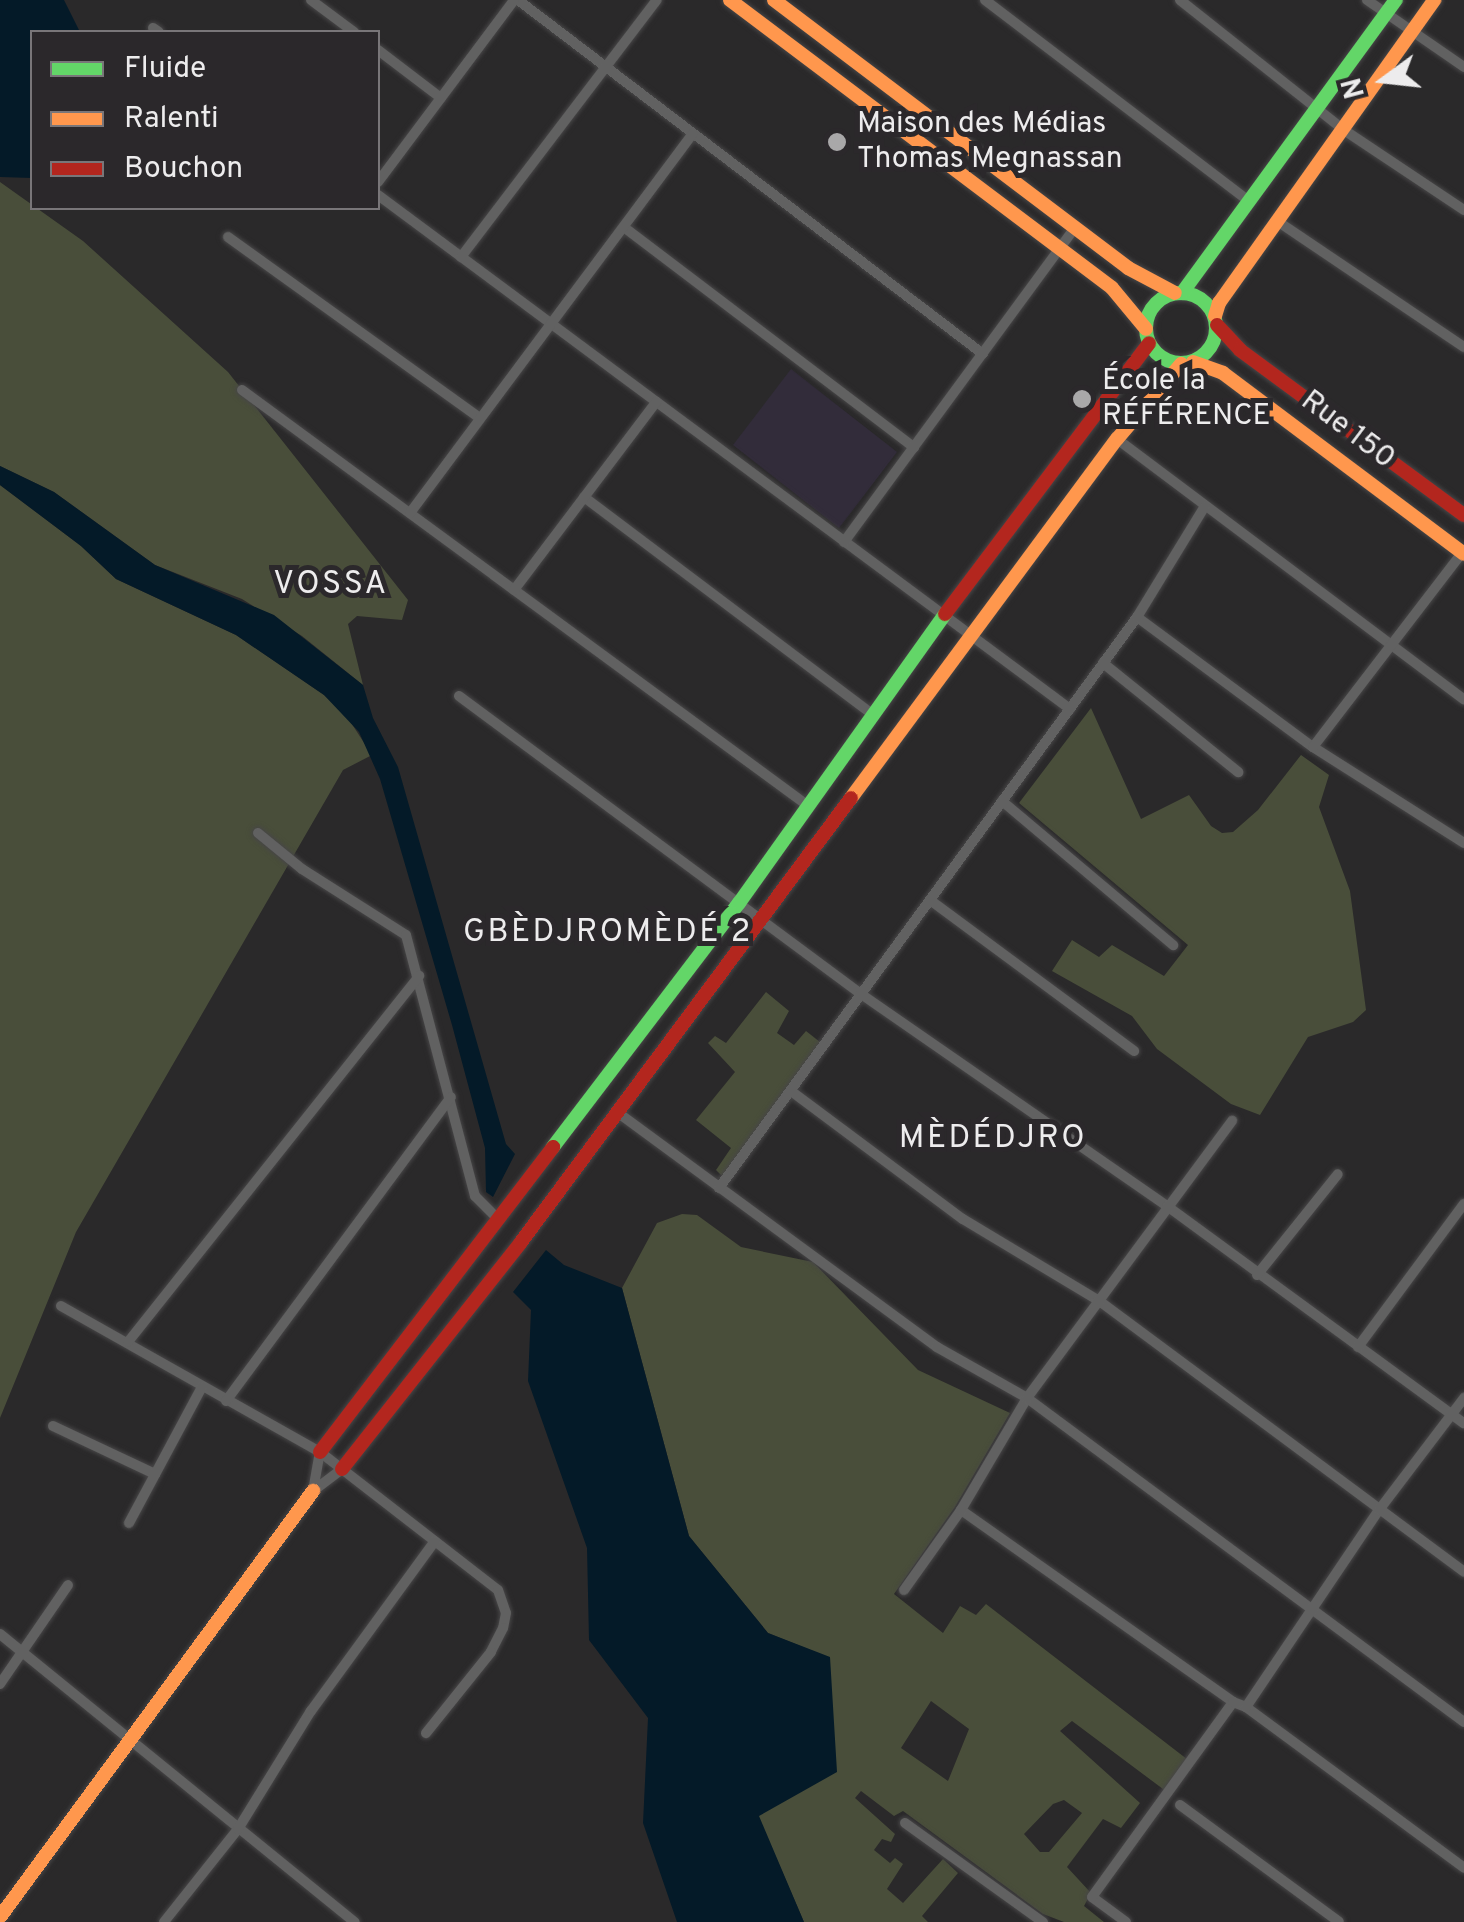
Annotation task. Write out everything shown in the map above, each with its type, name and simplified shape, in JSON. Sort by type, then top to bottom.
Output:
[{"type":"street","points":[[312,0],[351,30]]},
{"type":"street","points":[[380,179],[516,0],[982,354]]},
{"type":"street","points":[[462,258],[657,0]]},
{"type":"street","points":[[730,0],[1112,288],[1162,358],[1186,363]]},
{"type":"street","points":[[774,0],[1141,278],[1202,299],[1216,321]]},
{"type":"street","points":[[985,0],[1249,201]]},
{"type":"street","points":[[1180,0],[1344,130],[1464,210]]},
{"type":"street","points":[[1367,0],[1464,67]]},
{"type":"street","points":[[313,1491],[320,1452],[738,902],[872,713],[945,618],[1147,336],[1154,305],[1179,293],[1396,0]]},
{"type":"street","points":[[0,1916],[313,1491],[342,1469],[618,1112],[1117,439],[1186,363],[1213,344],[1218,303],[1280,223],[1434,0]]},
{"type":"street","points":[[380,52],[441,98]]},
{"type":"street","points":[[410,513],[693,134]]},
{"type":"street","points":[[380,196],[1070,708]]},
{"type":"street","points":[[1280,223],[1464,347]]},
{"type":"street","points":[[624,228],[914,447]]},
{"type":"street","points":[[844,542],[1075,228]]},
{"type":"street","points":[[228,237],[480,418]]},
{"type":"street","name":"Rue 150","points":[[1216,321],[1240,350],[1464,515]]},
{"type":"street","name":"Rue 150","points":[[1186,363],[1223,373],[1463,552]]},
{"type":"street","points":[[242,390],[807,805]]},
{"type":"street","points":[[514,590],[656,402]]},
{"type":"street","points":[[1117,439],[1464,700]]},
{"type":"street","points":[[584,497],[872,713]]},
{"type":"street","points":[[719,1188],[1103,664],[1205,506]]},
{"type":"street","points":[[1313,746],[1463,552]]},
{"type":"street","points":[[1136,617],[1313,746],[1464,843]]},
{"type":"street","points":[[1103,664],[1238,772]]},
{"type":"street","points":[[460,696],[861,994],[1167,1206],[1464,1423]]},
{"type":"street","points":[[1002,801],[1173,945]]},
{"type":"street","points":[[258,833],[302,869],[406,936],[475,1196],[496,1217]]},
{"type":"street","points":[[930,900],[1134,1051]]},
{"type":"street","points":[[128,1342],[419,976]]},
{"type":"street","points":[[791,1091],[963,1219],[1098,1300],[1464,1572]]},
{"type":"street","points":[[226,1401],[451,1096]]},
{"type":"street","points":[[618,1112],[937,1347],[1027,1398],[1464,1722]]},
{"type":"street","points":[[904,1590],[961,1510],[1027,1398],[1232,1121]]},
{"type":"street","points":[[1257,1275],[1338,1174]]},
{"type":"street","points":[[1358,1347],[1464,1204]]},
{"type":"street","points":[[61,1306],[320,1452],[498,1590],[506,1612],[491,1652],[426,1733]]},
{"type":"street","points":[[129,1523],[202,1386]]},
{"type":"street","points":[[1246,1706],[1379,1510],[1464,1398]]},
{"type":"street","points":[[53,1426],[156,1474]]},
{"type":"street","points":[[961,1510],[1233,1702],[1246,1706],[1464,1868]]},
{"type":"street","points":[[164,1922],[238,1829],[310,1711],[436,1542]]},
{"type":"street","points":[[0,1684],[25,1653],[68,1585]]},
{"type":"street","points":[[0,1634],[354,1922]]},
{"type":"street","points":[[1126,1922],[1092,1898],[1233,1702]]},
{"type":"street","points":[[1180,1805],[1339,1922]]},
{"type":"street","points":[[905,1824],[1043,1922]]},
{"type":"shaded area","points":[[791,369],[897,452],[839,528],[733,445]]},
{"type":"green space","points":[[0,182],[30,203],[30,210],[39,210],[83,241],[228,372],[408,600],[402,620],[357,616],[348,624],[363,685],[302,636],[242,599],[155,565],[54,492],[0,466]]},
{"type":"green space","points":[[0,485],[81,546],[116,579],[236,635],[324,695],[346,715],[372,755],[343,770],[76,1232],[0,1418]]},
{"type":"green space","points":[[1091,708],[1141,819],[1189,795],[1211,826],[1222,833],[1233,832],[1258,810],[1301,755],[1329,775],[1319,807],[1350,891],[1366,1010],[1353,1022],[1308,1037],[1260,1115],[1231,1104],[1157,1049],[1132,1016],[1052,971],[1072,940],[1099,957],[1112,945],[1164,976],[1188,945],[1019,803]]},
{"type":"green space","points":[[766,992],[789,1011],[777,1033],[794,1045],[806,1031],[820,1042],[722,1176],[716,1170],[731,1148],[696,1120],[735,1072],[708,1043],[715,1036],[726,1043]]},
{"type":"green space","points":[[682,1214],[697,1215],[741,1247],[813,1262],[918,1370],[1010,1413],[955,1507],[894,1594],[943,1633],[960,1606],[976,1615],[986,1604],[1192,1763],[1171,1795],[1072,1721],[1060,1731],[1140,1803],[1121,1828],[1103,1819],[1067,1867],[1091,1893],[1084,1906],[1104,1922],[1064,1922],[1043,1914],[903,1811],[894,1816],[861,1791],[855,1798],[895,1834],[891,1842],[882,1839],[874,1850],[890,1863],[895,1858],[903,1864],[887,1889],[903,1903],[943,1859],[958,1873],[922,1916],[928,1922],[804,1922],[758,1816],[830,1658],[768,1633],[689,1536],[622,1288],[657,1223]],"holes":[[[931,1701],[969,1729],[948,1781],[901,1748]],[[1064,1800],[1082,1813],[1049,1852],[1040,1852],[1024,1834],[1053,1804]]]},
{"type":"water","points":[[0,0],[64,0],[79,30],[30,30],[30,178],[0,177]]},
{"type":"water","points":[[0,466],[54,492],[155,565],[274,615],[363,685],[373,718],[398,767],[506,1144],[515,1154],[493,1197],[486,1192],[485,1148],[452,1025],[380,779],[359,732],[324,695],[236,635],[116,579],[81,546],[0,485]]},
{"type":"water","points":[[546,1250],[564,1265],[622,1288],[689,1536],[768,1633],[830,1657],[837,1772],[759,1816],[804,1922],[677,1922],[643,1823],[648,1718],[589,1640],[587,1548],[528,1381],[531,1310],[513,1292]]},
{"type":"traffic: fast","points":[[1182,293],[1396,0]]},
{"type":"traffic: fast","points":[[1181,293],[1195,295],[1206,303],[1214,314],[1216,328],[1214,342],[1206,353],[1195,361],[1181,363],[1167,361],[1156,353],[1148,342],[1146,328],[1148,314],[1156,303],[1167,295],[1181,293]]},
{"type":"traffic: fast","points":[[553,1147],[739,903],[945,614]]},
{"type":"traffic: slow","points":[[730,0],[1112,288],[1146,329]]},
{"type":"traffic: slow","points":[[774,0],[1128,268],[1175,293]]},
{"type":"traffic: slow","points":[[1215,316],[1219,303],[1434,0]]},
{"type":"traffic: slow","points":[[1193,362],[1223,373],[1464,554]]},
{"type":"traffic: slow","points":[[851,798],[1117,439],[1181,364]]},
{"type":"traffic: slow","points":[[0,1917],[313,1491]]},
{"type":"traffic: jam","points":[[1217,325],[1240,350],[1464,515]]},
{"type":"traffic: jam","points":[[945,614],[1149,343]]},
{"type":"traffic: jam","points":[[342,1469],[521,1242],[851,798]]},
{"type":"traffic: jam","points":[[320,1452],[553,1147]]},
{"type":"place","name":"Maison des Médias Thomas Megnassan","points":[[837,142]]},
{"type":"place","name":"École la RÉFÉRENCE","points":[[1082,399]]},
{"type":"district","name":"VOSSA","points":[[331,585]]},
{"type":"district","name":"GBÈDJROMÈDÉ 2","points":[[608,933]]},
{"type":"district","name":"MÈDÉDJRO","points":[[993,1139]]}]
